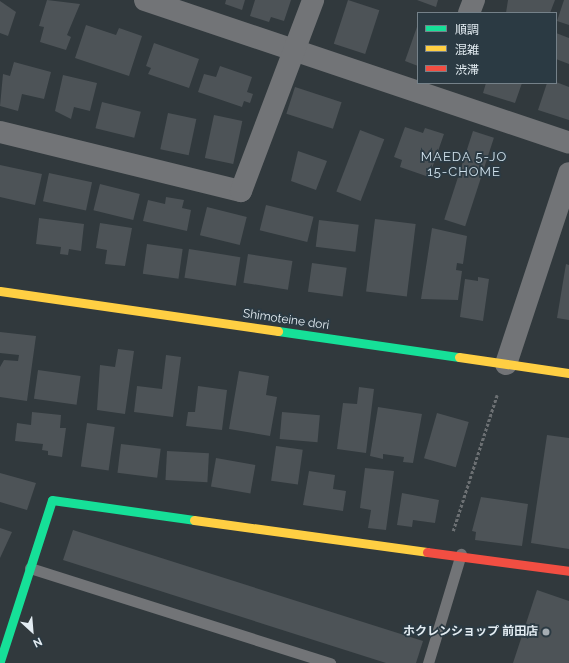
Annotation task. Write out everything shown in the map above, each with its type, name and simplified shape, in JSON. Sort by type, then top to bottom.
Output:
[{"type":"street","points":[[145,0],[296,51],[441,91],[569,143]]},
{"type":"street","points":[[0,132],[241,191],[296,51],[313,0]]},
{"type":"street","points":[[469,12],[474,0]]},
{"type":"street","points":[[506,364],[569,173]]},
{"type":"street","name":"Shimoteine dori","points":[[0,291],[569,373]]},
{"type":"street","points":[[0,661],[52,500],[461,554],[569,571]]},
{"type":"lane","points":[[428,663],[461,554]]},
{"type":"lane","points":[[30,568],[330,663]]},
{"type":"path","points":[[451,536],[497,395]]},
{"type":"building","points":[[47,0],[80,4],[67,35],[71,37],[66,50],[40,42],[44,27],[39,26]]},
{"type":"building","points":[[226,0],[245,0],[242,10],[225,4]]},
{"type":"building","points":[[255,0],[291,0],[284,21],[271,17],[269,22],[250,16]]},
{"type":"building","points":[[348,0],[379,10],[365,54],[334,44]]},
{"type":"building","points":[[417,0],[438,0],[436,7]]},
{"type":"building","points":[[508,0],[555,0],[550,12],[506,12]]},
{"type":"building","points":[[564,0],[569,0],[569,25],[557,21]]},
{"type":"building","points":[[0,1],[16,12],[8,36],[0,33]]},
{"type":"building","points":[[86,25],[116,35],[119,28],[142,36],[129,76],[75,58]]},
{"type":"building","points":[[417,27],[417,66],[405,61]]},
{"type":"building","points":[[557,33],[569,38],[569,64],[557,59]]},
{"type":"building","points":[[154,43],[199,59],[189,88],[148,74],[151,68],[146,66]]},
{"type":"building","points":[[14,62],[51,72],[44,99],[22,94],[18,111],[0,106],[3,74],[10,76]]},
{"type":"building","points":[[220,66],[252,77],[247,92],[253,94],[250,103],[244,101],[242,107],[198,92],[204,74],[216,77]]},
{"type":"building","points":[[63,75],[97,83],[90,111],[74,107],[71,119],[55,111]]},
{"type":"building","points":[[557,82],[569,87],[569,120],[538,110],[547,84],[557,84]]},
{"type":"building","points":[[486,84],[522,84],[515,103],[483,93]]},
{"type":"building","points":[[295,87],[342,102],[333,129],[286,114]]},
{"type":"building","points":[[102,102],[141,112],[134,138],[95,128]]},
{"type":"building","points":[[168,113],[196,119],[189,155],[160,149]]},
{"type":"building","points":[[214,115],[242,121],[233,164],[205,158]]},
{"type":"building","points":[[405,127],[423,133],[425,128],[444,134],[429,177],[400,167],[402,160],[394,157]]},
{"type":"building","points":[[360,130],[384,139],[361,201],[336,192]]},
{"type":"building","points":[[473,131],[494,138],[465,226],[444,219]]},
{"type":"building","points":[[298,151],[327,161],[316,190],[291,181]]},
{"type":"building","points":[[0,165],[42,174],[35,205],[0,197]]},
{"type":"building","points":[[49,173],[92,182],[86,211],[43,201]]},
{"type":"building","points":[[100,184],[140,194],[133,220],[93,210]]},
{"type":"building","points":[[166,197],[184,200],[182,208],[191,210],[187,231],[143,221],[148,200],[165,204]]},
{"type":"building","points":[[266,205],[314,217],[307,242],[260,230]]},
{"type":"building","points":[[207,207],[247,217],[240,245],[200,235]]},
{"type":"building","points":[[39,218],[84,224],[81,251],[69,249],[68,255],[60,254],[61,247],[36,244]]},
{"type":"building","points":[[375,219],[416,224],[407,296],[366,291]]},
{"type":"building","points":[[319,220],[359,225],[355,252],[316,247]]},
{"type":"building","points":[[100,223],[132,228],[125,266],[105,264],[107,250],[96,248]]},
{"type":"building","points":[[432,228],[467,236],[463,264],[457,263],[456,270],[462,271],[458,300],[421,299]]},
{"type":"building","points":[[147,244],[183,249],[178,279],[143,274]]},
{"type":"building","points":[[189,249],[240,257],[236,286],[184,278]]},
{"type":"building","points":[[248,254],[292,261],[288,290],[243,283]]},
{"type":"building","points":[[312,263],[347,268],[343,297],[308,292]]},
{"type":"building","points":[[566,264],[569,265],[569,320],[557,318]]},
{"type":"building","points":[[478,277],[489,279],[483,321],[460,317],[465,279],[478,281]]},
{"type":"building","points":[[0,332],[36,336],[27,401],[0,397],[0,367],[4,360],[18,361],[19,355],[0,353]]},
{"type":"building","points":[[118,349],[134,351],[125,414],[97,410],[100,365],[115,367]]},
{"type":"building","points":[[166,355],[181,357],[173,417],[134,412],[137,386],[162,389]]},
{"type":"building","points":[[38,370],[81,376],[77,405],[34,399]]},
{"type":"building","points":[[239,371],[269,376],[266,395],[277,397],[270,436],[229,429]]},
{"type":"building","points":[[198,386],[227,390],[222,430],[186,426],[188,412],[195,412]]},
{"type":"building","points":[[359,387],[374,389],[366,453],[337,449],[343,403],[357,404]]},
{"type":"building","points":[[378,407],[422,414],[413,463],[403,462],[404,457],[383,454],[383,459],[370,456]]},
{"type":"building","points":[[32,412],[61,415],[60,428],[66,428],[62,457],[48,455],[48,451],[42,450],[43,444],[15,441],[17,423],[31,425]]},
{"type":"building","points":[[282,412],[320,415],[318,442],[280,439]]},
{"type":"building","points":[[437,413],[469,422],[456,467],[424,458]]},
{"type":"building","points":[[87,423],[115,427],[109,470],[81,467]]},
{"type":"building","points":[[547,435],[569,438],[569,549],[531,543]]},
{"type":"building","points":[[121,444],[161,449],[157,478],[117,473]]},
{"type":"building","points":[[276,446],[303,450],[298,484],[271,481]]},
{"type":"building","points":[[167,451],[209,453],[207,482],[165,480]]},
{"type":"building","points":[[216,458],[255,465],[250,494],[211,487]]},
{"type":"building","points":[[365,468],[394,471],[386,530],[368,528],[371,510],[360,508]]},
{"type":"building","points":[[309,471],[335,475],[333,489],[346,491],[343,511],[303,505]]},
{"type":"building","points":[[0,473],[36,483],[27,510],[0,502]]},
{"type":"building","points":[[402,493],[439,500],[435,523],[413,520],[412,527],[397,525]]},
{"type":"building","points":[[481,497],[528,504],[522,546],[475,540],[476,532],[472,531]]},
{"type":"building","points":[[0,528],[12,532],[0,558]]},
{"type":"building","points":[[73,530],[423,641],[416,663],[386,663],[63,560]]},
{"type":"building","name":"ホクレンショップ 前田店","points":[[537,590],[569,601],[569,663],[513,663]]},
{"type":"traffic: fast","points":[[278,331],[459,357]]},
{"type":"traffic: fast","points":[[0,661],[52,500],[194,520]]},
{"type":"traffic: slow","points":[[0,291],[278,331]]},
{"type":"traffic: slow","points":[[459,357],[569,373]]},
{"type":"traffic: slow","points":[[194,520],[427,552]]},
{"type":"traffic: jam","points":[[427,552],[569,571]]},
{"type":"place","name":"ホクレンショップ 前田店","points":[[546,632]]},
{"type":"district","name":"MAEDA 5-JO 15-CHOME","points":[[464,166]]}]
